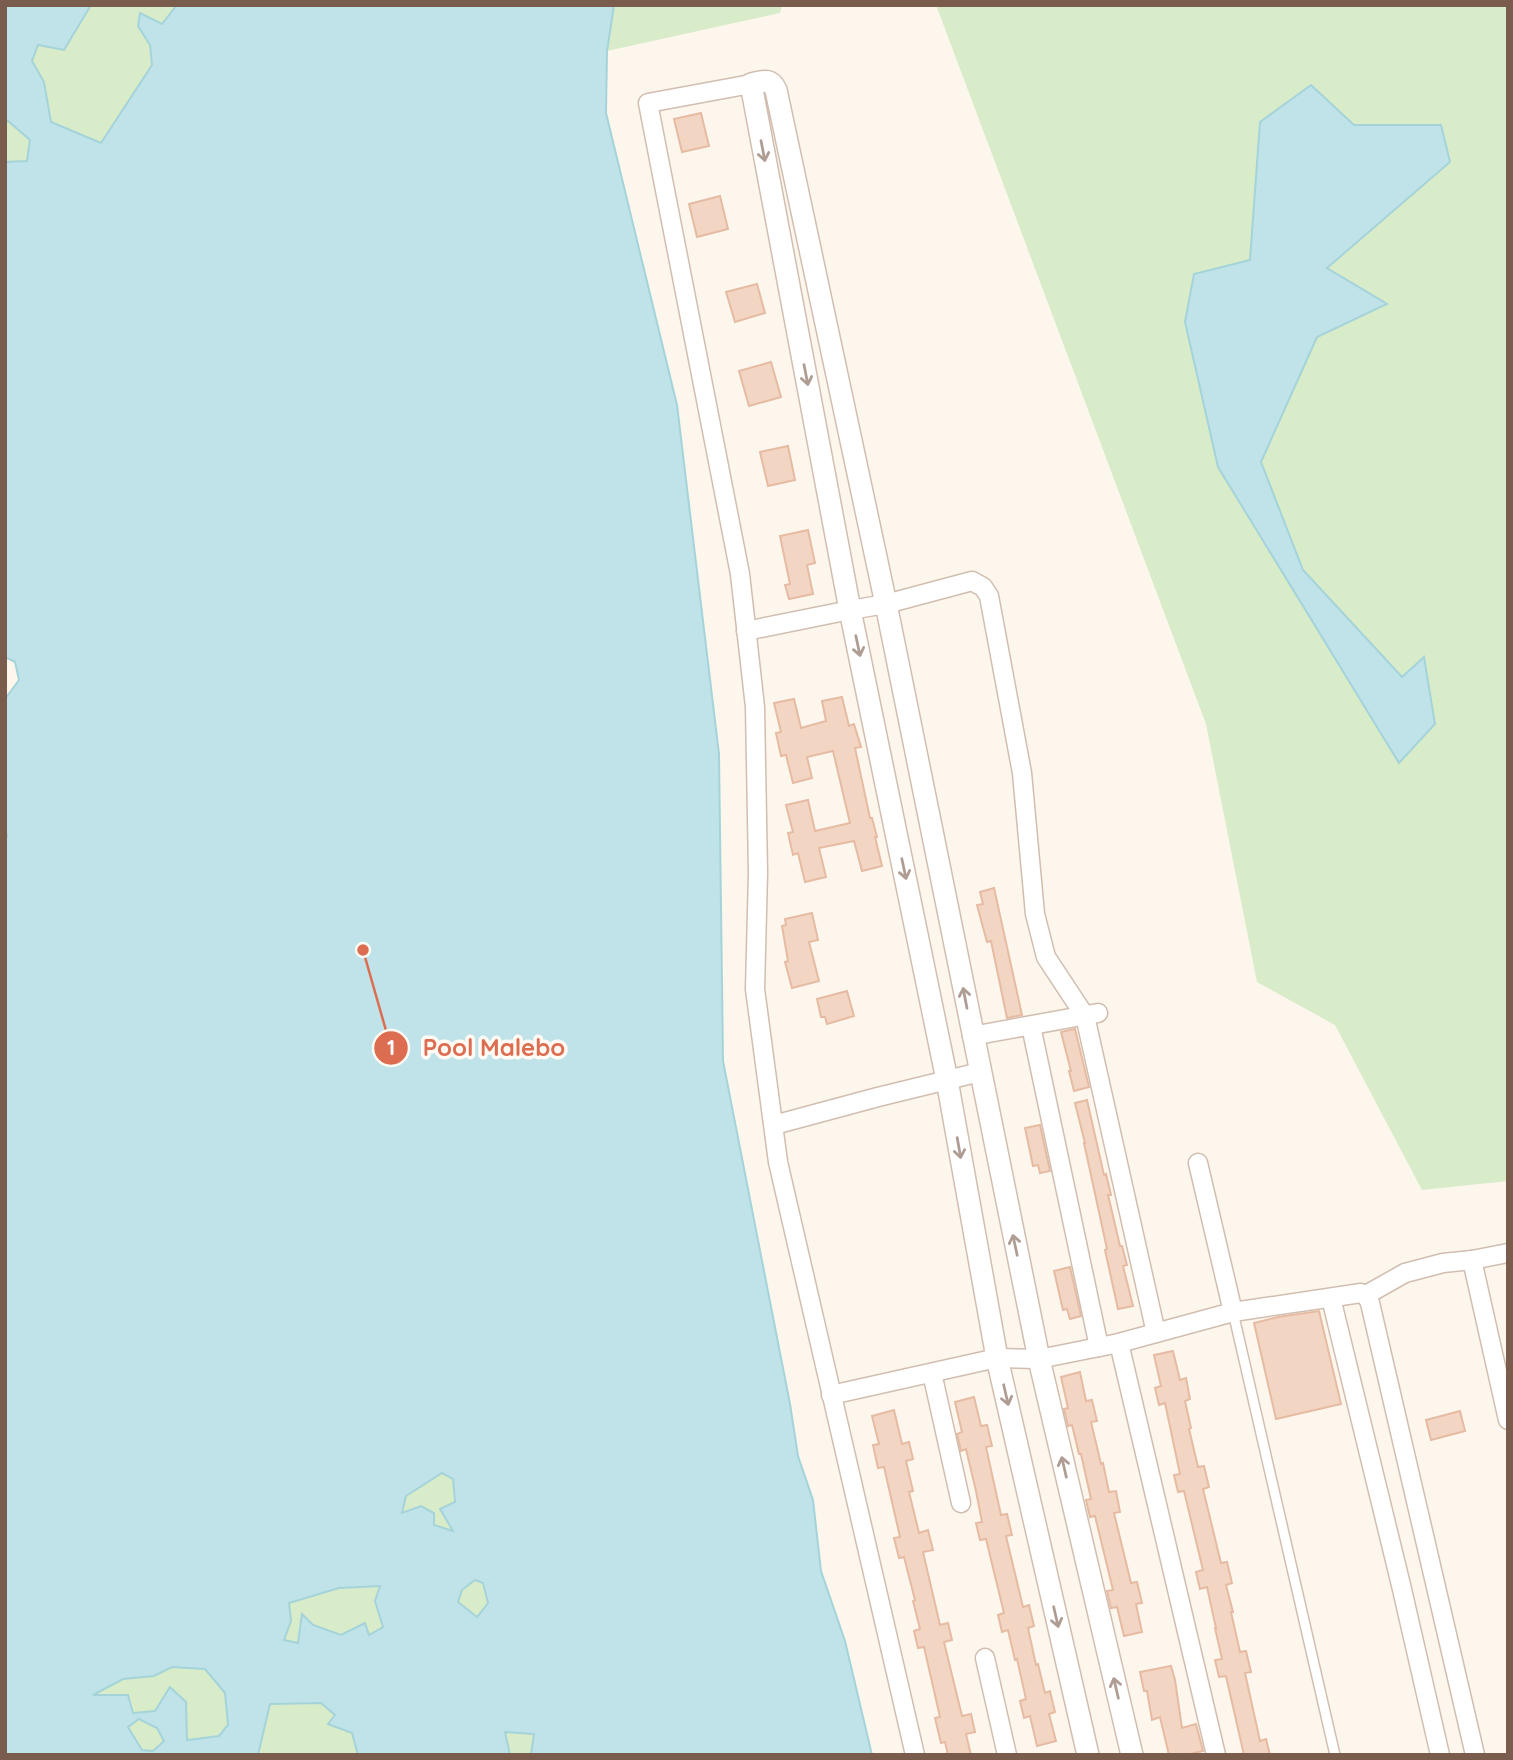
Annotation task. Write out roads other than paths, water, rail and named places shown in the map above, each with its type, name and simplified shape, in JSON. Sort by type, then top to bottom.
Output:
[{"type":"street","points":[[915,1755],[778,1162],[755,989],[758,873],[755,707],[740,574],[648,103],[767,80],[776,90],[886,604],[1039,1359],[1132,1755]]},
{"type":"street","points":[[751,84],[850,610],[947,1080],[997,1358],[1088,1755]]},
{"type":"street","points":[[746,631],[886,604],[972,581],[983,587],[989,596],[1022,773],[1035,914],[1046,957],[1091,1015],[1157,1333]]},
{"type":"street","points":[[972,1037],[1091,1015]]},
{"type":"street","points":[[1031,1026],[1099,1347]]},
{"type":"street","points":[[774,1125],[980,1072]]},
{"type":"street","points":[[1198,1163],[1233,1312]]},
{"type":"street","points":[[1366,1295],[1405,1273],[1443,1263],[1508,1253]]},
{"type":"street","points":[[1472,1260],[1508,1420]]},
{"type":"street","points":[[831,1395],[997,1358],[1039,1359],[1119,1343],[1233,1312],[1361,1293],[1366,1295],[1475,1755]]},
{"type":"street","points":[[1331,1298],[1440,1755]]},
{"type":"street","points":[[1119,1343],[1216,1755]]},
{"type":"street","points":[[932,1373],[961,1503]]},
{"type":"street","points":[[1401,1585],[1433,1576]]},
{"type":"street","points":[[985,1658],[1007,1755]]},
{"type":"lane","points":[[1233,1312],[1335,1755]]},
{"type":"water","points":[[5,5],[91,5],[64,50],[38,45],[32,61],[44,82],[51,122],[101,143],[152,65],[150,45],[138,26],[140,13],[162,24],[177,5],[614,5],[607,51],[606,113],[677,405],[719,754],[723,1061],[798,1456],[813,1500],[821,1571],[845,1641],[872,1755],[531,1755],[534,1734],[505,1732],[510,1755],[358,1755],[352,1733],[328,1724],[335,1715],[321,1703],[270,1704],[258,1755],[5,1755],[5,699],[19,680],[15,662],[5,657],[5,162],[27,161],[30,140],[8,121],[5,122]],"holes":[[[442,1473],[453,1479],[455,1502],[440,1509],[453,1531],[434,1525],[434,1513],[421,1506],[402,1513],[406,1496]],[[475,1580],[483,1583],[488,1603],[477,1617],[458,1602],[462,1590]],[[380,1586],[375,1601],[383,1627],[369,1635],[365,1623],[341,1635],[313,1625],[302,1614],[298,1643],[284,1640],[291,1621],[289,1603],[339,1588]],[[172,1667],[205,1669],[225,1693],[228,1725],[219,1736],[187,1740],[186,1702],[170,1687],[155,1711],[133,1713],[128,1695],[93,1695],[123,1679],[154,1676]],[[139,1719],[157,1728],[164,1741],[153,1751],[142,1750],[128,1727]]]},
{"type":"water","points":[[1311,85],[1354,125],[1441,125],[1450,162],[1327,268],[1387,304],[1317,337],[1261,462],[1303,570],[1402,677],[1424,657],[1435,724],[1399,763],[1218,467],[1185,322],[1194,274],[1250,260],[1260,122]]},
{"type":"place","name":"Pool Malebo","points":[[363,950]]}]
